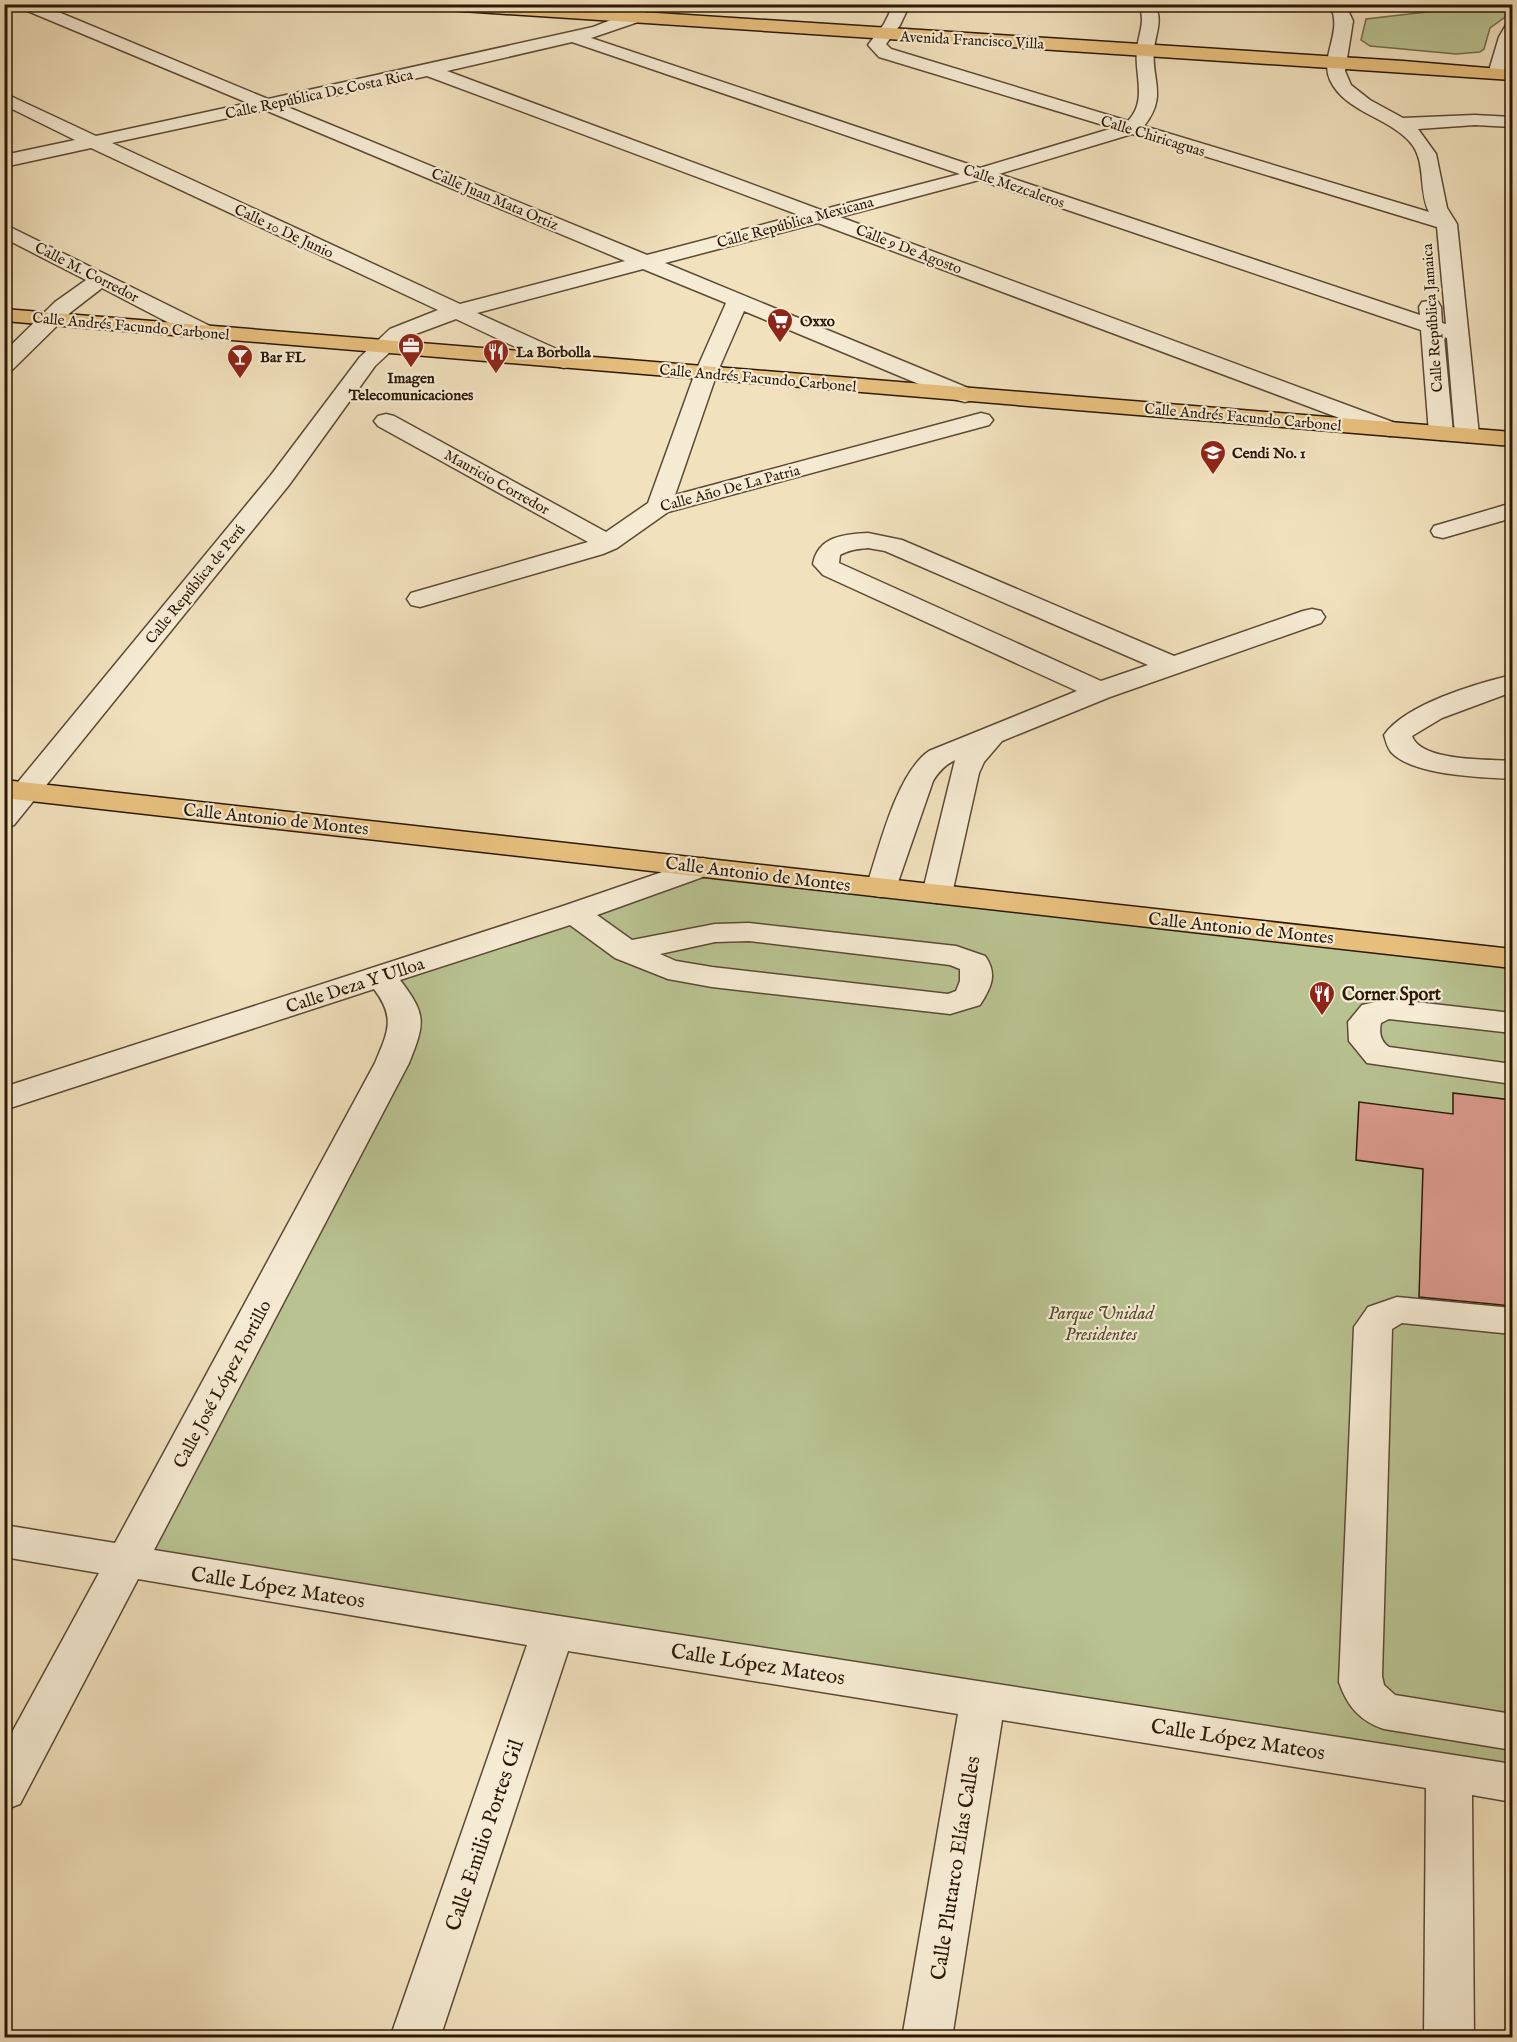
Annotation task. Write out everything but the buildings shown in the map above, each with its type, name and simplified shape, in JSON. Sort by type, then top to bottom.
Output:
[{"type":"main road","name":"Avenida Francisco Villa","points":[[432,4],[638,10]]},
{"type":"main road","name":"Avenida Francisco Villa","points":[[575,4],[889,30],[1505,70]]},
{"type":"main road","name":"Calle Andrés Facundo Carbonel","points":[[4,315],[1512,439]]},
{"type":"main road","name":"Calle Antonio de Montes","points":[[15,790],[1512,959]]},
{"type":"street","name":"Calle Juan Mata Ortiz","points":[[24,4],[965,395]]},
{"type":"street","points":[[889,30],[902,4]]},
{"type":"street","points":[[1129,129],[1139,121],[1147,106],[1149,88],[1146,46],[1152,18],[1146,4]]},
{"type":"street","points":[[1337,4],[1345,21],[1338,58]]},
{"type":"street","name":"Calle República De Costa Rica","points":[[4,161],[573,37],[611,27],[638,10]]},
{"type":"street","points":[[1505,70],[1507,37],[1512,29]]},
{"type":"street","name":"Calle Chiricaguas","points":[[889,30],[877,45],[885,53],[1129,129],[1437,217]]},
{"type":"street","name":"Calle Mezcaleros","points":[[573,37],[1455,334]]},
{"type":"street","name":"Calle República Jamaica","points":[[1338,58],[1337,74],[1344,87],[1401,124],[1416,137],[1426,151],[1455,334],[1467,435]]},
{"type":"street","name":"Calle 9 De Agosto","points":[[428,70],[1390,429]]},
{"type":"street","name":"Calle 10 De Junio","points":[[4,99],[455,312],[564,361]]},
{"type":"street","points":[[1401,124],[1475,120],[1512,122]]},
{"type":"street","name":"Calle República Mexicana","points":[[382,346],[392,337],[419,324],[455,312],[980,174],[1129,129]]},
{"type":"street","name":"Calle República Jamaica","points":[[1427,242],[1437,217]]},
{"type":"street","name":"Calle M. Corredor","points":[[4,230],[202,332]]},
{"type":"street","points":[[4,365],[63,307],[101,279]]},
{"type":"street","name":"Calle República Jamaica","points":[[1430,290],[1440,433]]},
{"type":"street","points":[[658,507],[706,373],[738,301]]},
{"type":"street","name":"Calle República de Perú","points":[[4,819],[15,790],[281,478],[342,394],[382,346]]},
{"type":"street","name":"Calle Año De La Patria","points":[[420,598],[583,553],[608,543],[643,515],[658,507],[981,420]]},
{"type":"street","name":"Mauricio Corredor","points":[[386,422],[608,543]]},
{"type":"street","points":[[1443,531],[1512,510]]},
{"type":"street","points":[[1100,691],[832,570],[826,564],[828,552],[840,545],[857,541],[893,545],[1171,665]]},
{"type":"street","points":[[881,888],[918,781],[928,765],[955,748],[1100,691],[1312,617]]},
{"type":"street","points":[[1512,683],[1424,716],[1407,724],[1398,735],[1402,747],[1419,757],[1457,765],[1512,770]]},
{"type":"street","points":[[937,894],[965,773],[970,760],[994,733]]},
{"type":"street","name":"Calle Deza Y Ulloa","points":[[4,1099],[574,913],[703,867]]},
{"type":"street","points":[[574,913],[626,951],[668,969],[687,974],[938,1004],[960,1002],[968,998],[976,983],[977,974],[974,963],[956,956],[749,932],[714,933],[626,951]]},
{"type":"street","name":"Calle José López Portillo","points":[[4,1791],[392,1063],[405,1032],[407,1015],[402,1004],[381,977]]},
{"type":"street","points":[[1512,1023],[1389,1009],[1374,1012],[1366,1020],[1364,1040],[1370,1050],[1379,1056],[1512,1074]]},
{"type":"street","points":[[1512,1321],[1402,1310],[1388,1311],[1379,1316],[1373,1327],[1360,1666],[1362,1690],[1371,1702],[1384,1711],[1512,1732]]},
{"type":"street","name":"Calle López Mateos","points":[[4,1540],[553,1632],[1512,1783]]},
{"type":"street","name":"Calle Emilio Portes Gil","points":[[415,2037],[553,1632]]},
{"type":"street","name":"Calle Plutarco Elías Calles","points":[[927,2037],[983,1698]]},
{"type":"street","points":[[1449,1773],[1449,2037]]},
{"type":"green space","points":[[1487,5],[1512,5],[1512,12],[1490,28],[1484,49],[1480,52],[1456,54],[1370,46],[1361,40],[1366,19]]},
{"type":"green space","name":"Parque Unidad Presidentes","points":[[692,873],[1512,966],[1512,1798],[114,1568],[406,1003],[390,975]]},
{"type":"place","name":"Oxxo","points":[[780,344]]},
{"type":"place","name":"Imagen Telecomunicaciones","points":[[411,369]]},
{"type":"place","name":"La Borbolla","points":[[496,375]]},
{"type":"place","name":"Bar FL","points":[[240,380]]},
{"type":"place","name":"Cendi No. 1","points":[[1213,476]]},
{"type":"place","name":"Corner Sport","points":[[1322,1017]]}]
